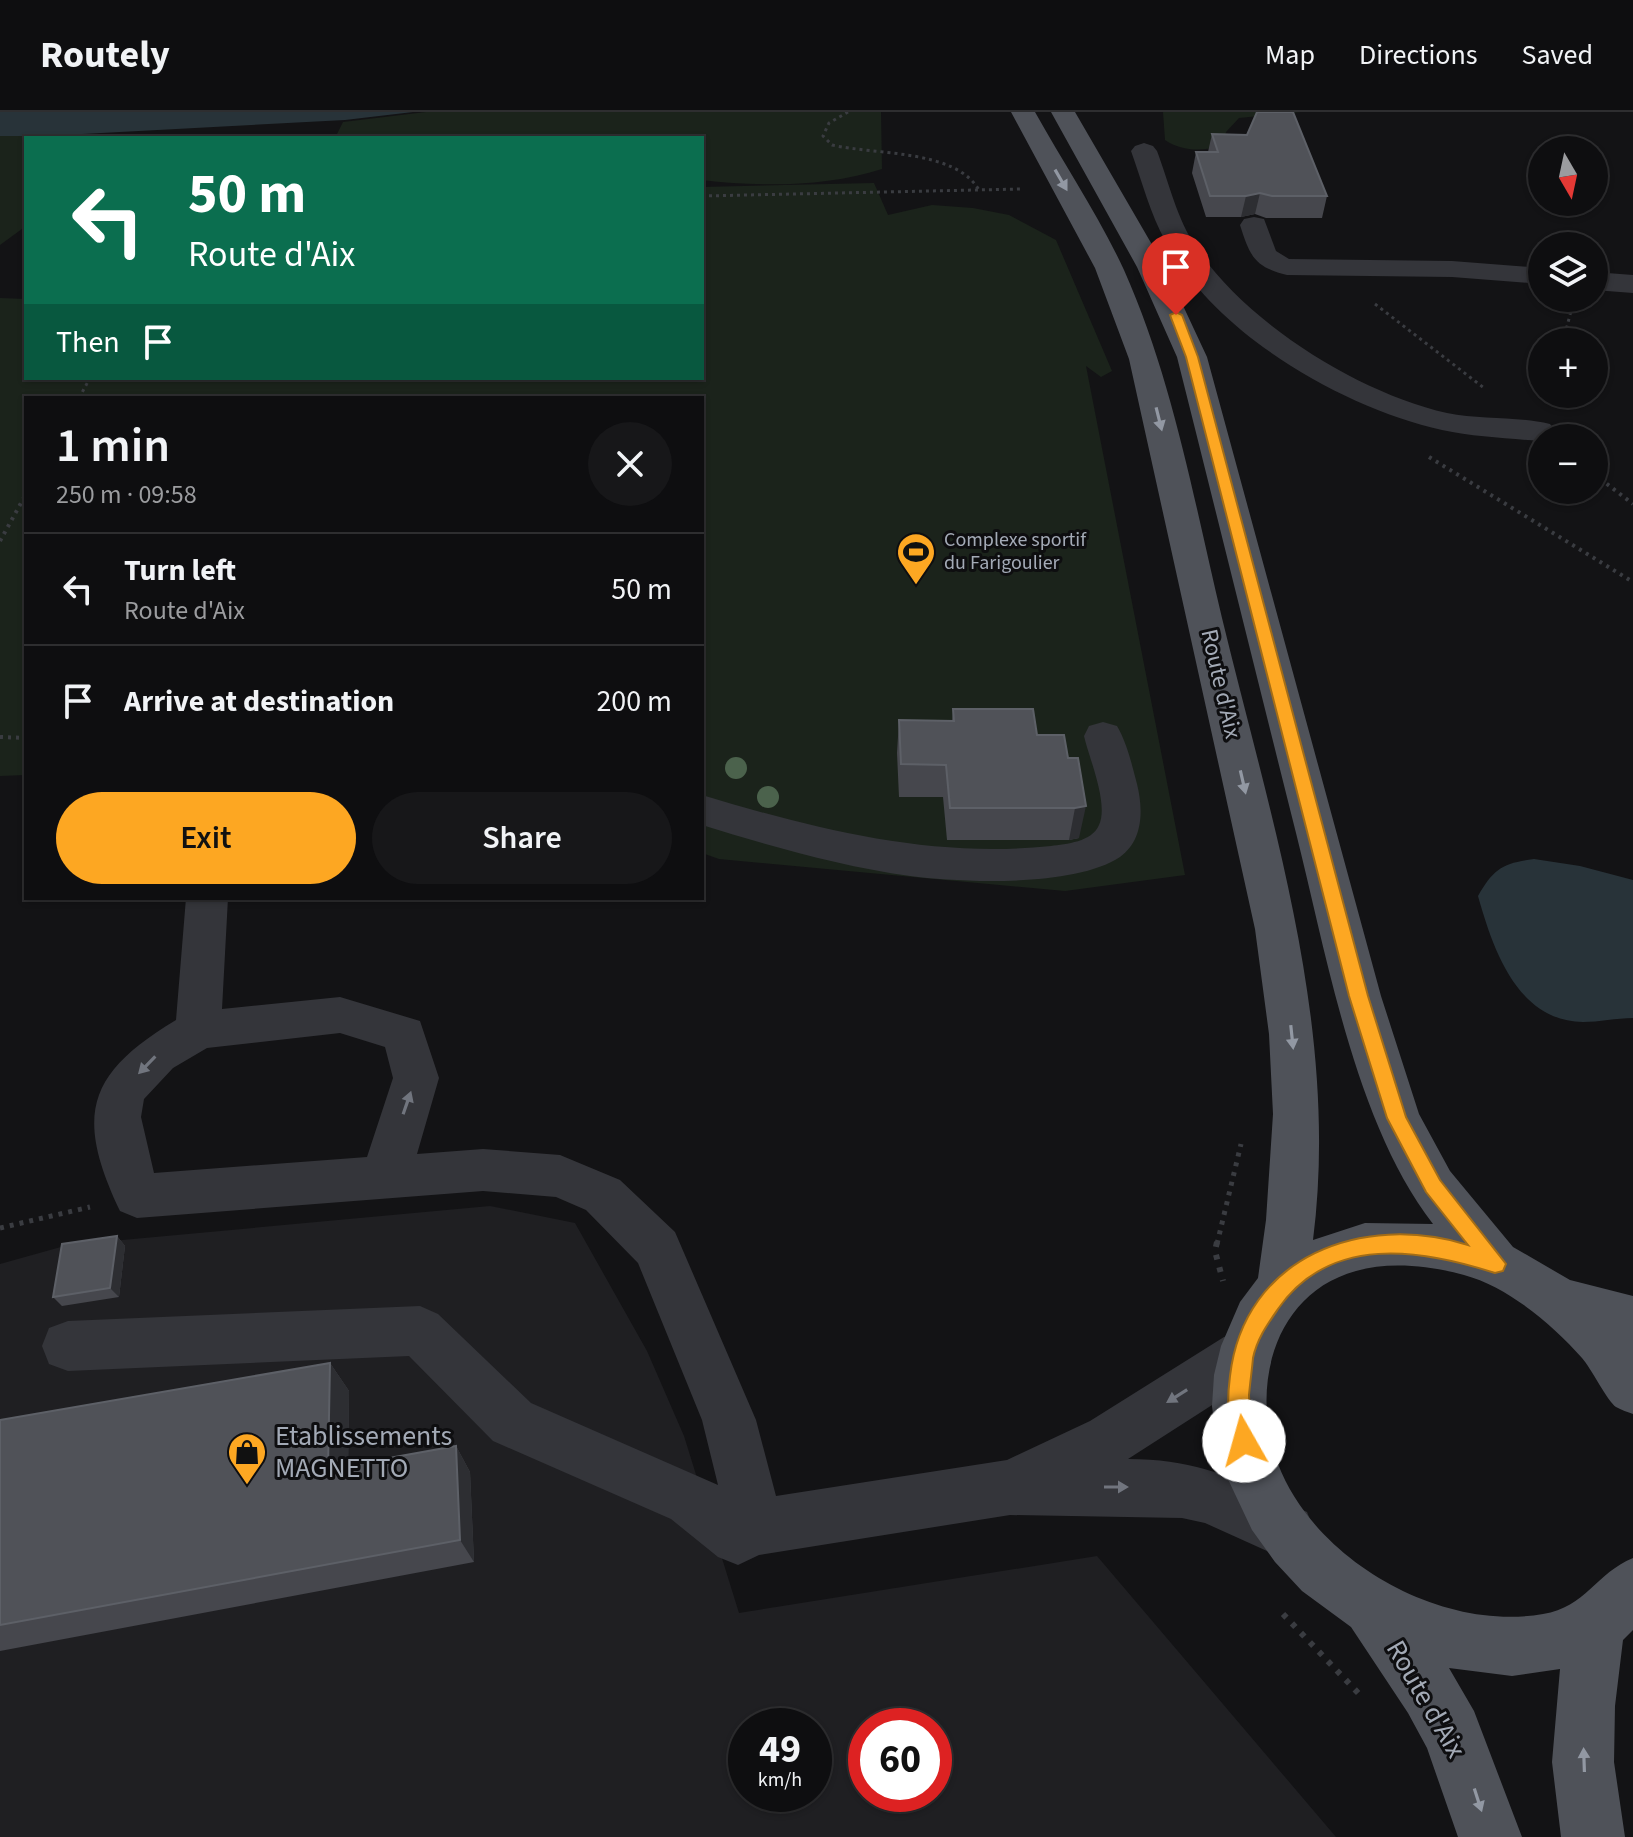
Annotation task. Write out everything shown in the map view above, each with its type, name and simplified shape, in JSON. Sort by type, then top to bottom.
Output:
[{"type":"main road","name":"Route d'Aix","points":[[1023,112],[1109,268],[1144,359],[1276,929],[1292,1034],[1297,1114],[1291,1220],[1238,1396],[1244,1441],[1260,1487],[1287,1532],[1326,1575],[1373,1610],[1429,1692],[1452,1733],[1490,1837]]},
{"type":"main road","points":[[1063,112],[1151,267],[1192,357],[1342,936],[1397,1118],[1433,1186],[1495,1264]]},
{"type":"main road","points":[[1261,1321],[1316,1262],[1356,1247],[1400,1242],[1448,1248],[1495,1264],[1559,1302],[1597,1337],[1633,1388]]},
{"type":"main road","points":[[1559,1302],[1633,1320]]},
{"type":"main road","points":[[1373,1610],[1431,1637],[1491,1648],[1547,1645],[1615,1606]]},
{"type":"main road","points":[[1593,1837],[1583,1762],[1585,1706],[1615,1606]]},
{"type":"street","points":[[1144,151],[1184,251],[1243,317],[1318,368],[1386,403],[1441,421],[1528,430]]},
{"type":"street","points":[[1254,225],[1264,256],[1270,263],[1287,267],[1331,270],[1452,269],[1528,275]]},
{"type":"street","points":[[1608,282],[1633,284]]},
{"type":"street","points":[[704,811],[749,825],[923,862],[1028,864],[1076,857],[1107,845],[1120,823],[1121,806],[1103,736]]},
{"type":"street","points":[[198,1030],[207,900]]},
{"type":"street","points":[[385,1178],[416,1078],[404,1034],[340,1015],[198,1030],[157,1055],[123,1090],[117,1117],[122,1148],[137,1196],[385,1178],[483,1170],[560,1176],[603,1195],[657,1248],[729,1420],[756,1527],[1010,1487],[1145,1487],[1182,1490],[1215,1499],[1287,1532]]},
{"type":"street","points":[[1010,1487],[1109,1440],[1261,1321]]},
{"type":"street","points":[[68,1346],[420,1331],[512,1422],[691,1499],[738,1537]]},
{"type":"path","points":[[848,112],[824,127],[823,136],[832,145],[942,163],[966,171],[977,180],[979,190]]},
{"type":"path","points":[[704,196],[1021,189]]},
{"type":"path","points":[[1331,270],[1530,424]]},
{"type":"path","points":[[1608,485],[1633,504]]},
{"type":"path","points":[[0,541],[24,498]]},
{"type":"path","points":[[0,737],[24,738]]},
{"type":"path","points":[[1243,1139],[1215,1251],[1224,1287],[1261,1321]]},
{"type":"path","points":[[0,1228],[137,1196]]},
{"type":"path","points":[[1276,1606],[1367,1703]]},
{"type":"shaded area","points":[[0,112],[413,112],[345,120],[0,136]]},
{"type":"shaded area","points":[[426,112],[881,112],[882,169],[816,182],[746,184],[704,180],[704,136],[336,136],[343,122]]},
{"type":"shaded area","points":[[1163,112],[1301,112],[1239,118],[1226,132],[1223,146],[1200,149],[1179,147],[1165,140]]},
{"type":"shaded area","points":[[129,134],[24,136],[24,227],[0,245],[0,136]]},
{"type":"shaded area","name":"Complexe sportif du Farigoulier","points":[[874,183],[888,215],[932,205],[973,208],[1009,215],[1056,240],[1112,371],[1101,377],[1086,366],[1185,875],[1065,891],[719,859],[704,854],[704,396],[24,396],[24,775],[0,776],[0,298],[24,299],[24,380],[704,380],[704,187]]},
{"type":"shaded area","points":[[1534,859],[1580,866],[1633,880],[1633,1018],[1583,1022],[1560,1018],[1541,1009],[1525,996],[1511,978],[1491,938],[1478,896],[1500,868]]},
{"type":"shaded area","points":[[490,1206],[575,1223],[647,1351],[684,1436],[739,1613],[1097,1556],[1336,1837],[0,1837],[0,1264],[68,1245]]},
{"type":"building","points":[[1257,112],[1293,112],[1327,196],[1272,196],[1260,193],[1210,196],[1196,152],[1218,152],[1212,134],[1247,135]]},
{"type":"building","points":[[953,709],[1033,709],[1037,735],[1064,735],[1068,758],[1078,758],[1086,806],[950,808],[946,765],[901,764],[899,720],[954,721]]},
{"type":"building","points":[[117,1236],[110,1288],[53,1297],[62,1244]]},
{"type":"building","points":[[330,1363],[328,1469],[456,1446],[460,1540],[0,1625],[0,1420]]},
{"type":"place","name":"Complexe sportif du Farigoulier","points":[[916,586]]},
{"type":"place","name":"Etablissements MAGNETTO","points":[[247,1486]]},
{"type":"route","points":[[1176,315],[1192,357],[1314,832],[1359,996],[1397,1118],[1433,1186],[1495,1264],[1448,1248],[1400,1242],[1356,1247],[1316,1262],[1282,1286],[1252,1328],[1243,1355],[1238,1396],[1244,1441]]}]
